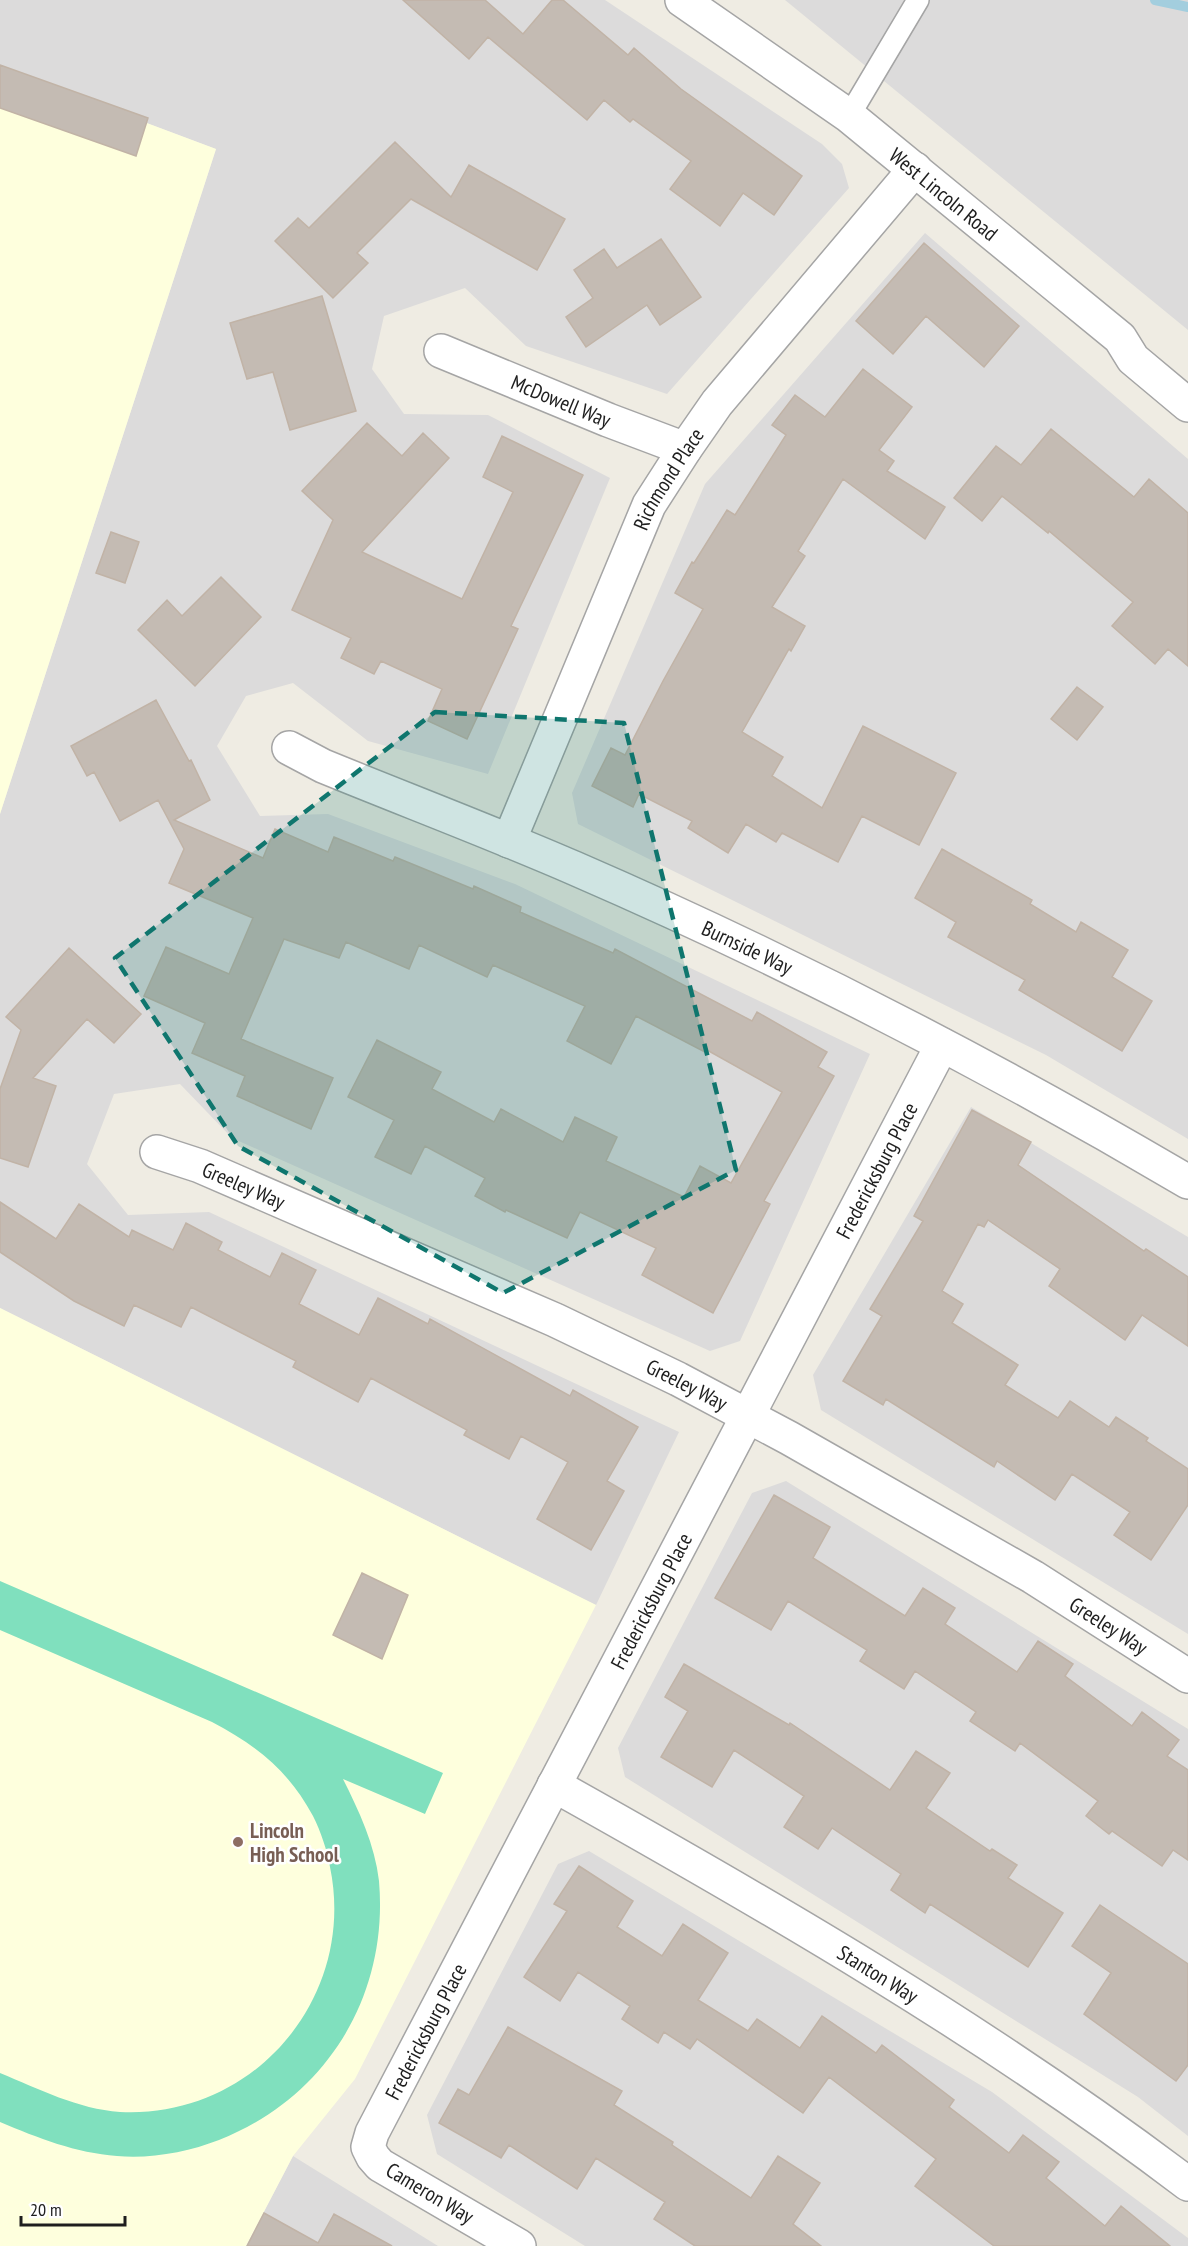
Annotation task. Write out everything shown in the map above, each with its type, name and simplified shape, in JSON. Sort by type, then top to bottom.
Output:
[{"type":"street","name":"West Lincoln Road","points":[[682,0],[849,116],[1120,338],[1133,359],[1188,405]]},
{"type":"street","name":"Richmond Place","points":[[509,842],[649,505],[717,403],[915,169]]},
{"type":"street","name":"McDowell Way","points":[[441,351],[608,420],[685,448]]},
{"type":"street","name":"Burnside Way","points":[[289,748],[323,766],[574,868],[778,962],[942,1045],[1188,1182]]},
{"type":"street","name":"Fredericksburg Place","points":[[373,2157],[368,2147],[372,2133],[942,1045]]},
{"type":"street","name":"Greeley Way","points":[[158,1152],[200,1166],[555,1320],[678,1379],[789,1438],[1033,1577],[1188,1676]]},
{"type":"street","name":"Stanton Way","points":[[554,1785],[697,1865],[894,1982],[1127,2137],[1188,2184]]},
{"type":"street","name":"Cameron Way","points":[[373,2157],[380,2165],[519,2246]]},
{"type":"lane","points":[[849,116],[918,0]]},
{"type":"highlighted area","points":[[435,712],[624,723],[736,1170],[503,1293],[238,1146],[115,958]]},
{"type":"shaded area","points":[[0,0],[605,0],[822,144],[842,164],[849,188],[667,394],[526,346],[465,288],[384,316],[372,369],[404,414],[488,415],[610,478],[488,774],[368,741],[293,683],[246,696],[217,746],[260,816],[328,814],[515,884],[870,1054],[740,1341],[710,1351],[232,1138],[180,1084],[114,1094],[87,1164],[128,1215],[209,1212],[679,1432],[596,1605],[0,1308],[0,814],[216,149],[0,68]]},
{"type":"shaded area","points":[[785,0],[1188,0],[1188,330]]},
{"type":"shaded area","points":[[0,68],[216,149],[0,814]]},
{"type":"shaded area","points":[[925,233],[1188,459],[1188,1139],[1046,1055],[578,824],[572,793],[705,484]]},
{"type":"shaded area","points":[[971,1107],[1188,1237],[1188,1634],[821,1410],[813,1375]]},
{"type":"shaded area","name":"Lincoln High School","points":[[0,1308],[596,1605],[355,2079],[293,2156],[246,2246],[0,2246]]},
{"type":"shaded area","points":[[786,1481],[1188,1729],[1188,2136],[1138,2097],[625,1777],[618,1748],[752,1493]]},
{"type":"shaded area","points":[[589,1851],[992,2092],[1188,2238],[1188,2246],[585,2246],[437,2154],[427,2115],[558,1864]]},
{"type":"shaded area","points":[[293,2156],[438,2246],[246,2246]]},
{"type":"green space","points":[[0,1581],[443,1773],[425,1814],[343,1779],[370,1841],[379,1881],[379,1923],[373,1964],[361,2002],[343,2038],[319,2070],[291,2098],[257,2122],[219,2140],[182,2151],[130,2157],[87,2152],[57,2144],[0,2122],[0,2073],[74,2103],[120,2112],[169,2109],[213,2095],[252,2072],[285,2041],[311,2003],[327,1961],[334,1915],[330,1867],[321,1835],[313,1816],[293,1785],[270,1761],[243,1740],[212,1722],[0,1630]]},
{"type":"building","points":[[403,0],[485,0],[523,34],[552,0],[563,0],[628,55],[634,48],[681,89],[802,176],[774,215],[743,193],[720,226],[670,189],[691,161],[633,119],[630,122],[604,100],[587,120],[488,37],[469,59]]},
{"type":"building","points":[[0,65],[148,118],[136,156],[0,108]]},
{"type":"building","points":[[395,142],[451,197],[469,165],[565,219],[537,270],[411,199],[357,253],[368,263],[333,298],[275,241],[298,218],[309,228]]},
{"type":"building","points":[[661,239],[701,297],[660,325],[647,305],[586,347],[566,317],[593,298],[574,270],[604,249],[617,268]]},
{"type":"building","points":[[924,243],[1019,326],[984,367],[926,316],[893,354],[856,321]]},
{"type":"building","points":[[322,296],[356,411],[290,430],[273,372],[247,379],[230,323]]},
{"type":"building","points":[[863,369],[912,407],[879,450],[894,461],[887,471],[945,507],[925,539],[843,479],[798,551],[805,556],[772,607],[805,626],[791,651],[789,649],[742,732],[783,757],[772,776],[822,808],[863,726],[956,773],[919,845],[862,816],[838,862],[782,833],[776,842],[746,824],[728,853],[688,828],[692,821],[639,794],[633,807],[592,786],[611,748],[625,755],[703,609],[675,593],[692,562],[694,563],[727,510],[735,515],[786,435],[772,425],[795,395],[825,417]]},
{"type":"building","points":[[367,423],[402,456],[423,433],[449,458],[362,552],[462,599],[513,492],[483,477],[502,436],[583,475],[511,626],[518,629],[467,739],[428,721],[442,689],[381,661],[374,674],[341,658],[351,638],[292,610],[333,520],[302,491]]},
{"type":"building","points":[[1051,429],[1134,497],[1149,479],[1188,513],[1188,666],[1168,649],[1155,664],[1112,626],[1133,602],[1049,531],[1048,533],[1002,496],[982,521],[954,498],[996,446],[1021,465]]},
{"type":"building","points":[[111,532],[139,542],[125,583],[96,573]]},
{"type":"building","points":[[221,577],[261,617],[195,686],[138,630],[167,600],[182,616]]},
{"type":"building","points":[[1077,687],[1103,707],[1077,740],[1051,719]]},
{"type":"building","points":[[156,700],[189,761],[191,760],[210,800],[174,820],[263,858],[275,829],[328,852],[334,837],[393,861],[395,857],[473,889],[474,886],[521,907],[520,912],[613,953],[615,949],[752,1021],[757,1012],[827,1052],[818,1067],[834,1076],[764,1201],[770,1204],[713,1313],[642,1275],[656,1248],[580,1212],[567,1238],[506,1210],[505,1212],[475,1196],[485,1178],[425,1146],[411,1174],[375,1157],[394,1120],[348,1097],[377,1040],[441,1072],[432,1089],[494,1122],[501,1109],[563,1142],[575,1117],[617,1137],[606,1161],[684,1197],[700,1166],[731,1183],[782,1092],[707,1050],[705,1052],[636,1016],[611,1064],[567,1041],[585,1006],[493,965],[487,977],[419,945],[409,969],[346,942],[339,958],[284,939],[241,1039],[333,1078],[311,1129],[237,1096],[245,1076],[192,1053],[205,1023],[144,996],[166,947],[229,974],[253,918],[169,883],[184,849],[158,800],[120,821],[94,772],[87,776],[71,746]]},
{"type":"building","points":[[942,849],[1032,900],[1030,904],[1076,932],[1081,922],[1128,950],[1112,977],[1152,1001],[1122,1051],[1019,990],[1025,980],[948,937],[956,922],[915,898]]},
{"type":"building","points":[[69,948],[141,1014],[114,1043],[87,1019],[33,1078],[56,1086],[28,1167],[0,1158],[0,1089],[21,1030],[6,1017]]},
{"type":"building","points":[[972,1110],[1031,1142],[1018,1165],[1144,1251],[1146,1249],[1188,1277],[1188,1346],[1142,1315],[1125,1340],[1049,1286],[1060,1269],[988,1220],[984,1227],[978,1224],[942,1291],[963,1304],[952,1323],[1018,1365],[1005,1385],[1058,1418],[1070,1401],[1109,1427],[1116,1417],[1148,1438],[1146,1441],[1188,1469],[1188,1505],[1151,1560],[1114,1535],[1130,1512],[1072,1474],[1055,1500],[997,1461],[994,1467],[886,1399],[883,1405],[843,1381],[882,1316],[870,1309],[923,1221],[914,1216]]},
{"type":"building","points":[[0,1202],[56,1239],[79,1204],[129,1237],[132,1230],[173,1250],[186,1223],[222,1242],[218,1250],[270,1277],[282,1253],[316,1270],[299,1304],[359,1335],[378,1298],[428,1324],[430,1319],[570,1396],[573,1390],[638,1427],[607,1481],[624,1491],[591,1550],[537,1519],[568,1462],[521,1436],[509,1459],[464,1435],[467,1430],[371,1378],[358,1402],[293,1367],[296,1361],[191,1307],[181,1327],[134,1305],[124,1326],[74,1301],[0,1252]]},
{"type":"building","points":[[774,1495],[830,1527],[813,1558],[905,1616],[923,1588],[955,1608],[945,1624],[1017,1672],[1038,1641],[1073,1664],[1065,1676],[1132,1726],[1142,1712],[1179,1740],[1167,1756],[1188,1770],[1188,1860],[1173,1850],[1162,1866],[1112,1831],[1109,1834],[1086,1816],[1098,1801],[1020,1743],[1015,1751],[970,1721],[976,1712],[915,1671],[904,1689],[860,1661],[867,1650],[788,1601],[771,1630],[715,1598]]},
{"type":"building","points":[[362,1573],[408,1595],[382,1659],[333,1635]]},
{"type":"building","points":[[684,1664],[789,1725],[790,1723],[890,1790],[916,1751],[950,1773],[926,1808],[990,1851],[992,1849],[1017,1865],[1008,1878],[1063,1913],[1028,1967],[930,1904],[925,1913],[891,1890],[901,1874],[832,1828],[818,1849],[784,1827],[804,1796],[734,1750],[712,1787],[661,1757],[688,1711],[665,1697]]},
{"type":"building","points":[[579,1866],[633,1901],[617,1927],[662,1956],[683,1924],[728,1953],[698,2000],[748,2031],[757,2019],[800,2048],[822,2016],[876,2053],[882,2045],[954,2100],[949,2107],[1009,2153],[1023,2135],[1059,2162],[1046,2178],[1105,2226],[1121,2206],[1170,2246],[994,2246],[915,2186],[936,2159],[829,2077],[803,2113],[697,2039],[690,2049],[664,2032],[658,2043],[622,2019],[630,2006],[578,1972],[560,2001],[524,1977],[567,1911],[554,1904]]},
{"type":"building","points":[[1100,1905],[1188,1964],[1188,2065],[1176,2081],[1084,2014],[1111,1973],[1072,1946]]},
{"type":"building","points":[[508,2027],[622,2091],[614,2105],[673,2142],[672,2145],[751,2198],[778,2156],[820,2183],[793,2224],[821,2246],[695,2246],[654,2219],[665,2202],[596,2158],[577,2189],[509,2145],[501,2158],[439,2123],[458,2089],[469,2095]]},
{"type":"building","points":[[264,2213],[318,2243],[334,2214],[392,2246],[247,2246]]},
{"type":"waterway","points":[[1155,0],[1188,7]]},
{"type":"place","name":"Lincoln High School","points":[[238,1842]]}]
